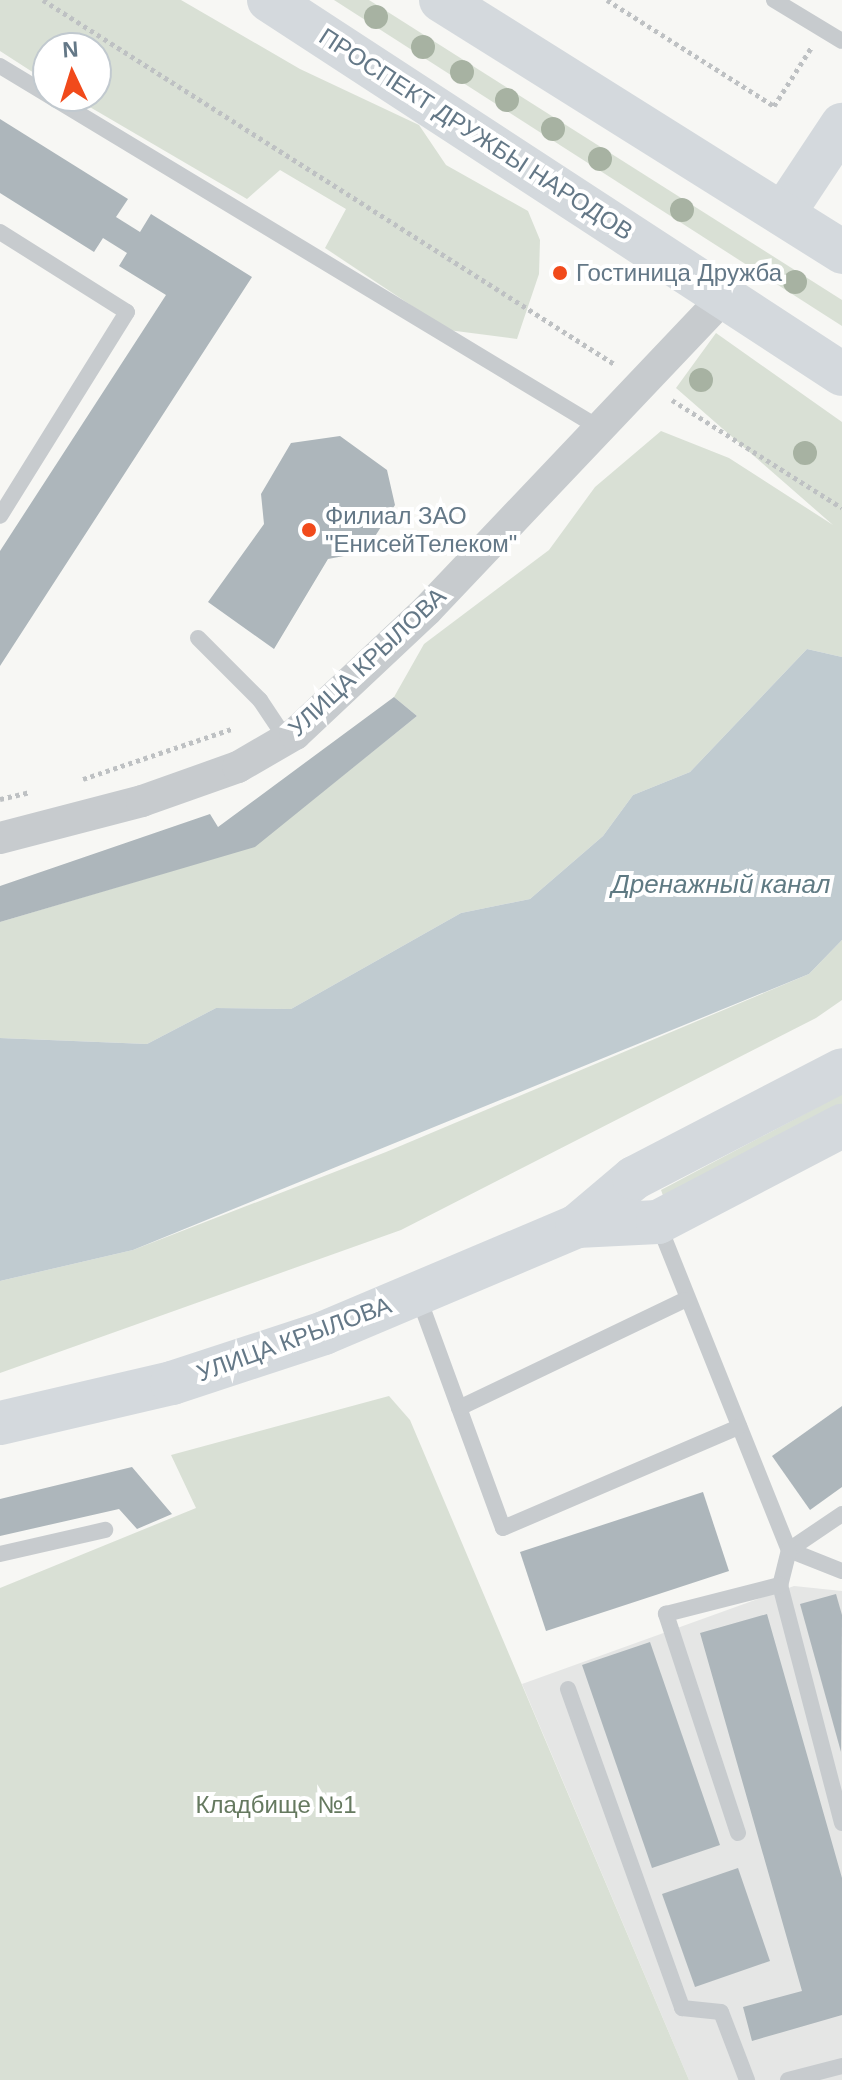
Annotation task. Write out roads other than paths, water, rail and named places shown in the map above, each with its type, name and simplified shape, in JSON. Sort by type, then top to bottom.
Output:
[{"type":"main road","name":"ПРОСПЕКТ ДРУЖБЫ НАРОДОВ","points":[[269,0],[842,374]]},
{"type":"main road","points":[[441,0],[842,252]]},
{"type":"main road","points":[[783,214],[842,125]]},
{"type":"main road","name":"УЛИЦА КРЫЛОВА","points":[[0,1423],[172,1383],[417,1293],[577,1226],[634,1178],[842,1070]]},
{"type":"main road","name":"УЛИЦА КРЫЛОВА","points":[[577,1226],[658,1222],[842,1126]]},
{"type":"street","name":"УЛИЦА КРЫЛОВА","points":[[0,838],[142,801],[238,767],[286,739],[427,610],[647,384],[725,296]]},
{"type":"lane","points":[[774,0],[842,41]]},
{"type":"lane","points":[[0,66],[601,429]]},
{"type":"lane","points":[[0,232],[127,312],[0,516]]},
{"type":"lane","points":[[198,638],[260,700],[286,739]]},
{"type":"lane","points":[[658,1222],[684,1300],[789,1550],[780,1585],[842,1823]]},
{"type":"lane","points":[[417,1293],[503,1528],[739,1427]]},
{"type":"lane","points":[[459,1408],[684,1300]]},
{"type":"lane","points":[[789,1550],[842,1514]]},
{"type":"lane","points":[[0,1554],[105,1530]]},
{"type":"lane","points":[[789,1550],[842,1571]]},
{"type":"lane","points":[[738,1833],[666,1614],[780,1585]]},
{"type":"lane","points":[[568,1689],[682,2008],[721,2012],[747,2080]]},
{"type":"lane","points":[[788,2080],[842,2066]]},
{"type":"water","name":"Дренажный канал","points":[[807,649],[842,657],[842,940],[809,974],[133,1250],[0,1281],[0,1038],[147,1044],[216,1008],[291,1009],[461,913],[530,899],[603,836],[633,795],[690,772]]},
{"type":"place","name":"Гостиница Дружба","points":[[560,273]]},
{"type":"place","name":"Филиал ЗАО \"ЕнисейТелеком\"","points":[[309,530]]},
{"type":"park label","name":"Кладбище №1","points":[[276,1805]]}]
